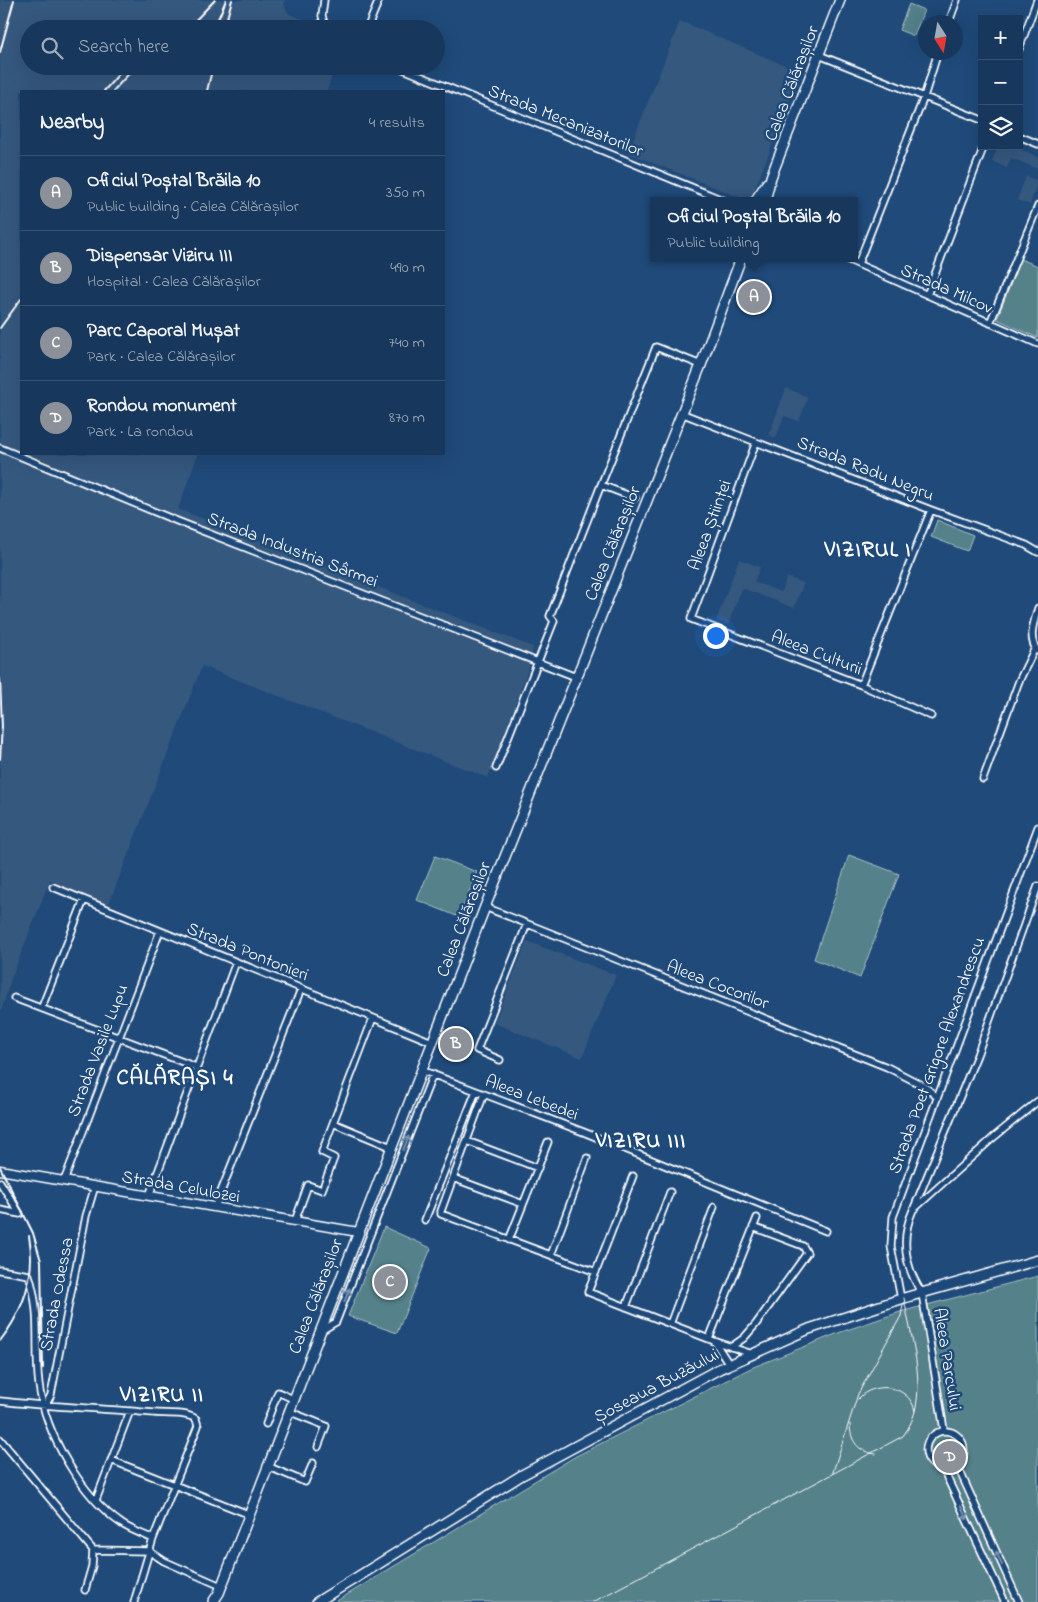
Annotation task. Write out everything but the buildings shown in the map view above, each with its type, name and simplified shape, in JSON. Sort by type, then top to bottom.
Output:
[{"type":"main road","name":"Calea Călărașilor","points":[[766,197],[771,177],[840,0]]},
{"type":"main road","name":"Calea Călărașilor","points":[[758,197],[771,177]]},
{"type":"main road","name":"Calea Călărașilor","points":[[214,1602],[220,1594],[248,1514],[293,1398],[485,907],[701,365],[740,262]]},
{"type":"main road","name":"Șoseaua Buzăului","points":[[317,1602],[522,1475],[729,1364],[809,1329],[901,1299],[1038,1260]]},
{"type":"street","points":[[323,20],[324,0]]},
{"type":"street","points":[[371,20],[379,0]]},
{"type":"street","points":[[952,15],[957,0]]},
{"type":"street","points":[[1023,37],[1036,0]]},
{"type":"street","points":[[819,55],[978,118]]},
{"type":"street","points":[[858,264],[924,97],[936,60]]},
{"type":"street","name":"Strada Mecanizatorilor","points":[[418,75],[715,197]]},
{"type":"street","points":[[1023,138],[1038,144]]},
{"type":"street","points":[[927,295],[982,150]]},
{"type":"street","points":[[990,323],[1038,206]]},
{"type":"street","name":"Strada Milcov","points":[[853,262],[1038,344]]},
{"type":"street","points":[[496,768],[554,621],[550,616],[656,347],[701,365]]},
{"type":"street","name":"Strada Radu Negru","points":[[681,413],[931,510],[1026,544],[1038,552]]},
{"type":"street","name":"Aleea Științei","points":[[691,619],[756,442]]},
{"type":"street","name":"Strada Industria Sârmei","points":[[0,448],[177,520],[538,660],[576,677]]},
{"type":"street","points":[[601,485],[635,498]]},
{"type":"street","points":[[861,685],[931,510]]},
{"type":"street","points":[[983,779],[1020,681],[1036,650],[1032,636],[1038,608]]},
{"type":"street","name":"Aleea Culturii","points":[[691,619],[861,685],[931,716]]},
{"type":"street","name":"Strada Poet Grigore Alexandrescu","points":[[901,1299],[892,1246],[891,1228],[936,1096],[1038,827]]},
{"type":"street","name":"Strada Pontonieri","points":[[53,886],[432,1042]]},
{"type":"street","name":"Strada Poet Grigore Alexandrescu","points":[[922,1293],[910,1275],[905,1243],[907,1225],[977,1055],[1038,886]]},
{"type":"street","points":[[42,1007],[84,900]]},
{"type":"street","name":"Aleea Cocorilor","points":[[485,907],[887,1067],[924,1086],[936,1096]]},
{"type":"street","points":[[500,1060],[477,1050],[527,924]]},
{"type":"street","name":"Strada Vasile Lupu","points":[[64,1181],[160,931]]},
{"type":"street","points":[[149,1196],[236,962]]},
{"type":"street","points":[[215,1207],[301,989]]},
{"type":"street","points":[[14,998],[42,1007],[196,1067]]},
{"type":"street","points":[[295,1221],[308,1185],[322,1190],[334,1158],[322,1152],[372,1018]]},
{"type":"street","name":"Aleea Lebedei","points":[[421,1070],[826,1231]]},
{"type":"street","points":[[319,1332],[336,1322],[433,1074]]},
{"type":"street","points":[[425,1220],[476,1091]]},
{"type":"street","points":[[484,1094],[441,1214],[596,1272]]},
{"type":"street","points":[[913,1210],[994,1137],[1038,1101]]},
{"type":"street","points":[[333,1123],[391,1147]]},
{"type":"street","points":[[467,1141],[538,1168]]},
{"type":"street","points":[[509,1240],[548,1142]]},
{"type":"street","points":[[551,1255],[587,1158]]},
{"type":"street","name":"Strada Celulozei","points":[[0,1170],[358,1232]]},
{"type":"street","points":[[633,1176],[588,1292],[626,1308],[752,1354]]},
{"type":"street","points":[[453,1178],[523,1204]]},
{"type":"street","points":[[0,1182],[20,1214],[0,1210]]},
{"type":"street","name":"Strada Odessa","points":[[45,1406],[51,1395],[86,1216],[95,1186]]},
{"type":"street","points":[[626,1308],[670,1192]]},
{"type":"street","points":[[670,1324],[714,1207]]},
{"type":"street","points":[[711,1340],[757,1218]]},
{"type":"street","points":[[731,1347],[744,1338],[756,1324],[807,1253],[803,1246],[753,1227]]},
{"type":"street","name":"Strada Odessa","points":[[0,1270],[29,1275],[37,1308],[39,1384],[64,1458],[96,1500],[122,1524],[153,1539]]},
{"type":"street","name":"Aleea Parcului","points":[[922,1293],[944,1430]]},
{"type":"street","points":[[711,1340],[729,1364]]},
{"type":"street","points":[[266,1424],[278,1392],[293,1398]]},
{"type":"street","points":[[0,1401],[45,1406],[130,1410],[189,1416],[196,1419],[198,1426],[153,1539],[134,1602]]},
{"type":"street","points":[[96,1500],[130,1410]]},
{"type":"street","points":[[288,1411],[326,1426],[318,1447]]},
{"type":"street","points":[[943,1469],[957,1465],[964,1453],[962,1441],[957,1435],[944,1430],[930,1440],[926,1452],[930,1460],[943,1469],[1005,1602]]},
{"type":"street","points":[[0,1440],[93,1550],[92,1566],[85,1590]]},
{"type":"street","points":[[111,1460],[174,1487],[248,1514]]},
{"type":"street","points":[[267,1466],[306,1482],[313,1462]]},
{"type":"street","points":[[957,1465],[1019,1602]]},
{"type":"street","points":[[93,1550],[150,1551],[220,1594]]},
{"type":"shaded area","points":[[0,0],[285,0],[284,5],[289,14],[305,20],[20,20],[20,75],[332,75],[327,90],[20,90],[20,455],[198,455],[178,509],[533,647],[531,662],[488,778],[202,666],[108,906],[50,880],[11,979],[0,1014]]},
{"type":"shaded area","points":[[680,21],[801,72],[752,196],[739,197],[628,153]]},
{"type":"shaded area","points":[[996,150],[1021,150],[1038,157],[1038,169],[1011,158],[1007,168],[992,161]]},
{"type":"shaded area","points":[[1026,176],[1038,181],[1030,205],[1017,200]]},
{"type":"shaded area","points":[[786,388],[808,397],[799,421],[784,416],[776,438],[769,435]]},
{"type":"shaded area","points":[[739,559],[760,567],[754,582],[781,592],[787,577],[804,583],[794,608],[742,588],[728,625],[716,621]]},
{"type":"shaded area","points":[[527,941],[616,975],[582,1058],[494,1023]]},
{"type":"green space","points":[[909,4],[924,10],[922,15],[918,15],[918,26],[914,36],[899,30]]},
{"type":"green space","points":[[1020,259],[1038,266],[1038,338],[997,319]]},
{"type":"green space","points":[[937,520],[973,535],[967,551],[931,537]]},
{"type":"green space","points":[[849,855],[899,874],[860,978],[814,959]]},
{"type":"green space","points":[[435,856],[477,872],[459,917],[417,900]]},
{"type":"green space","points":[[384,1227],[431,1248],[397,1333],[348,1316]]},
{"type":"green space","points":[[1038,1276],[1038,1602],[335,1602],[576,1456],[751,1368],[841,1332],[900,1312]]},
{"type":"tram line","points":[[593,1602],[903,1436],[912,1421],[918,1387],[917,1369],[904,1298]]},
{"type":"tram line","points":[[832,1475],[858,1394],[901,1316],[903,1305]]},
{"type":"tram line","points":[[858,1399],[873,1389],[891,1388],[906,1395],[912,1402],[915,1411]]},
{"type":"tram line","points":[[850,1424],[850,1430],[856,1445],[864,1451],[876,1454]]},
{"type":"railway","points":[[0,52],[14,0]]},
{"type":"railway","points":[[196,20],[215,0]]},
{"type":"railway","points":[[218,20],[226,0]]},
{"type":"railway","points":[[226,20],[232,0]]},
{"type":"railway","points":[[105,90],[118,75]]},
{"type":"railway","points":[[114,90],[128,75]]},
{"type":"railway","points":[[207,90],[211,75]]},
{"type":"railway","points":[[0,328],[20,300]]},
{"type":"railway","points":[[0,679],[2,726],[0,759]]},
{"type":"railway","points":[[0,1167],[33,1233],[41,1261],[43,1368]]},
{"type":"railway","points":[[0,1341],[16,1317],[26,1292],[31,1264],[29,1236]]},
{"type":"place","name":"Oficiul Poștal Brăila 10","points":[[754,297]]},
{"type":"place","name":"Dispensar Viziru III","points":[[456,1044]]},
{"type":"place","name":"Parc Caporal Mușat","points":[[390,1282]]},
{"type":"place","name":"Rondou monument","points":[[950,1457]]},
{"type":"district","name":"VIZIRUL I","points":[[868,548]]},
{"type":"district","name":"CĂLĂRAȘI 4","points":[[175,1076]]},
{"type":"district","name":"VIZIRU III","points":[[641,1139]]},
{"type":"district","name":"VIZIRU II","points":[[162,1393]]}]
